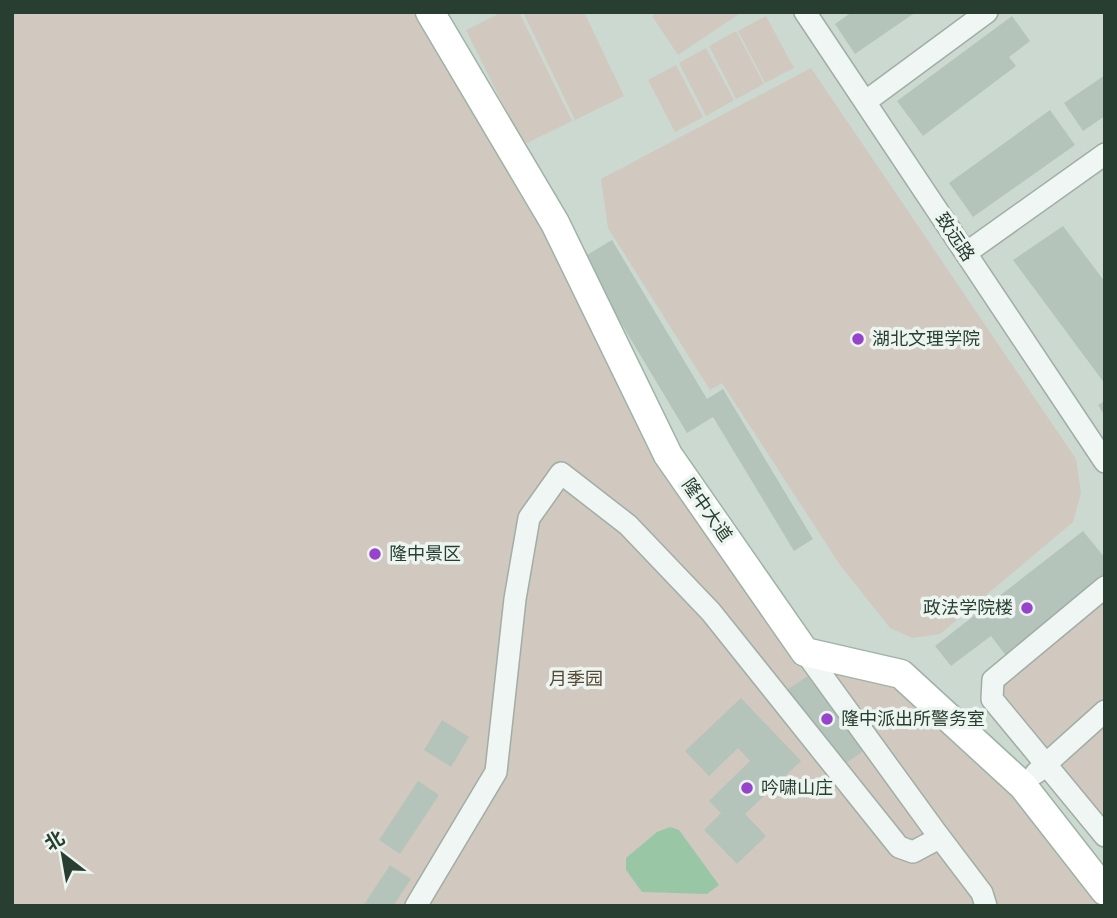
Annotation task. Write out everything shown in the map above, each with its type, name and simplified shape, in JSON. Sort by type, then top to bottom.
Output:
[{"type":"main road","name":"隆中大道","points":[[430,12],[555,223],[668,455],[805,652]]},
{"type":"main road","points":[[805,652],[901,674],[1023,786],[1105,891]]},
{"type":"street","name":"致远路","points":[[805,12],[1105,462]]},
{"type":"street","points":[[865,102],[988,12]]},
{"type":"street","points":[[966,253],[1105,154]]},
{"type":"street","points":[[416,906],[496,772],[515,599],[529,518],[561,473],[628,525],[711,612],[899,847],[913,852],[939,838]]},
{"type":"street","points":[[1105,587],[993,680],[992,699],[1105,836]]},
{"type":"street","points":[[805,652],[939,838],[982,892],[986,906]]},
{"type":"street","points":[[1023,786],[1105,711]]},
{"type":"shaded area","name":"湖北文理学院","points":[[430,12],[1105,12],[1105,891],[805,652],[668,455]]},
{"type":"shaded area","points":[[670,827],[679,830],[719,885],[707,894],[642,892],[626,870],[626,858],[657,832]]},
{"type":"green space","name":"隆中景区","points":[[12,12],[430,12],[668,455],[805,652],[901,674],[1105,891],[1105,906],[12,906]]},
{"type":"green space","points":[[502,12],[519,12],[572,121],[523,145],[466,30]]},
{"type":"green space","points":[[523,12],[584,12],[624,96],[575,120]]},
{"type":"green space","points":[[658,12],[742,12],[678,55],[652,16]]},
{"type":"green space","points":[[766,16],[794,68],[765,83],[738,31]]},
{"type":"green space","points":[[736,31],[764,84],[736,99],[709,46]]},
{"type":"green space","points":[[706,48],[734,100],[706,116],[679,63]]},
{"type":"green space","points":[[676,65],[703,117],[675,132],[648,80]]},
{"type":"green space","points":[[811,68],[1076,459],[1081,493],[1073,522],[940,634],[912,638],[890,628],[840,565],[722,383],[710,390],[608,228],[601,179]]},
{"type":"green space","points":[[1105,587],[1105,836],[1045,765],[993,680]]},
{"type":"building","points":[[852,12],[916,12],[855,54],[835,24]]},
{"type":"building","points":[[1012,16],[1030,41],[1009,57],[1016,66],[923,136],[897,101]]},
{"type":"building","points":[[1105,75],[1105,116],[1083,131],[1064,103]]},
{"type":"building","points":[[1050,110],[1075,145],[973,217],[949,183]]},
{"type":"building","points":[[1063,226],[1105,282],[1105,384],[1013,260]]},
{"type":"building","points":[[612,240],[707,399],[723,389],[813,539],[794,551],[713,417],[687,433],[582,258]]},
{"type":"building","points":[[1105,401],[1105,416],[1098,405]]},
{"type":"building","name":"政法学院楼","points":[[1083,531],[1105,558],[1105,581],[1007,657],[991,636],[951,666],[935,646]]},
{"type":"building","name":"隆中派出所警务室","points":[[811,674],[865,750],[843,765],[785,691]]},
{"type":"building","name":"吟啸山庄","points":[[741,698],[801,761],[745,814],[766,836],[737,864],[704,830],[721,813],[709,801],[750,761],[738,748],[709,776],[685,751]]},
{"type":"building","points":[[442,720],[469,737],[451,767],[424,750]]},
{"type":"building","points":[[418,781],[439,795],[400,854],[379,840]]},
{"type":"building","points":[[390,865],[411,879],[393,906],[363,906]]},
{"type":"place","name":"湖北文理学院","points":[[858,339]]},
{"type":"place","name":"隆中景区","points":[[375,554]]},
{"type":"place","name":"政法学院楼","points":[[1027,608]]},
{"type":"place","name":"隆中派出所警务室","points":[[827,719]]},
{"type":"place","name":"吟啸山庄","points":[[747,788]]},
{"type":"park label","name":"月季园","points":[[576,679]]}]
